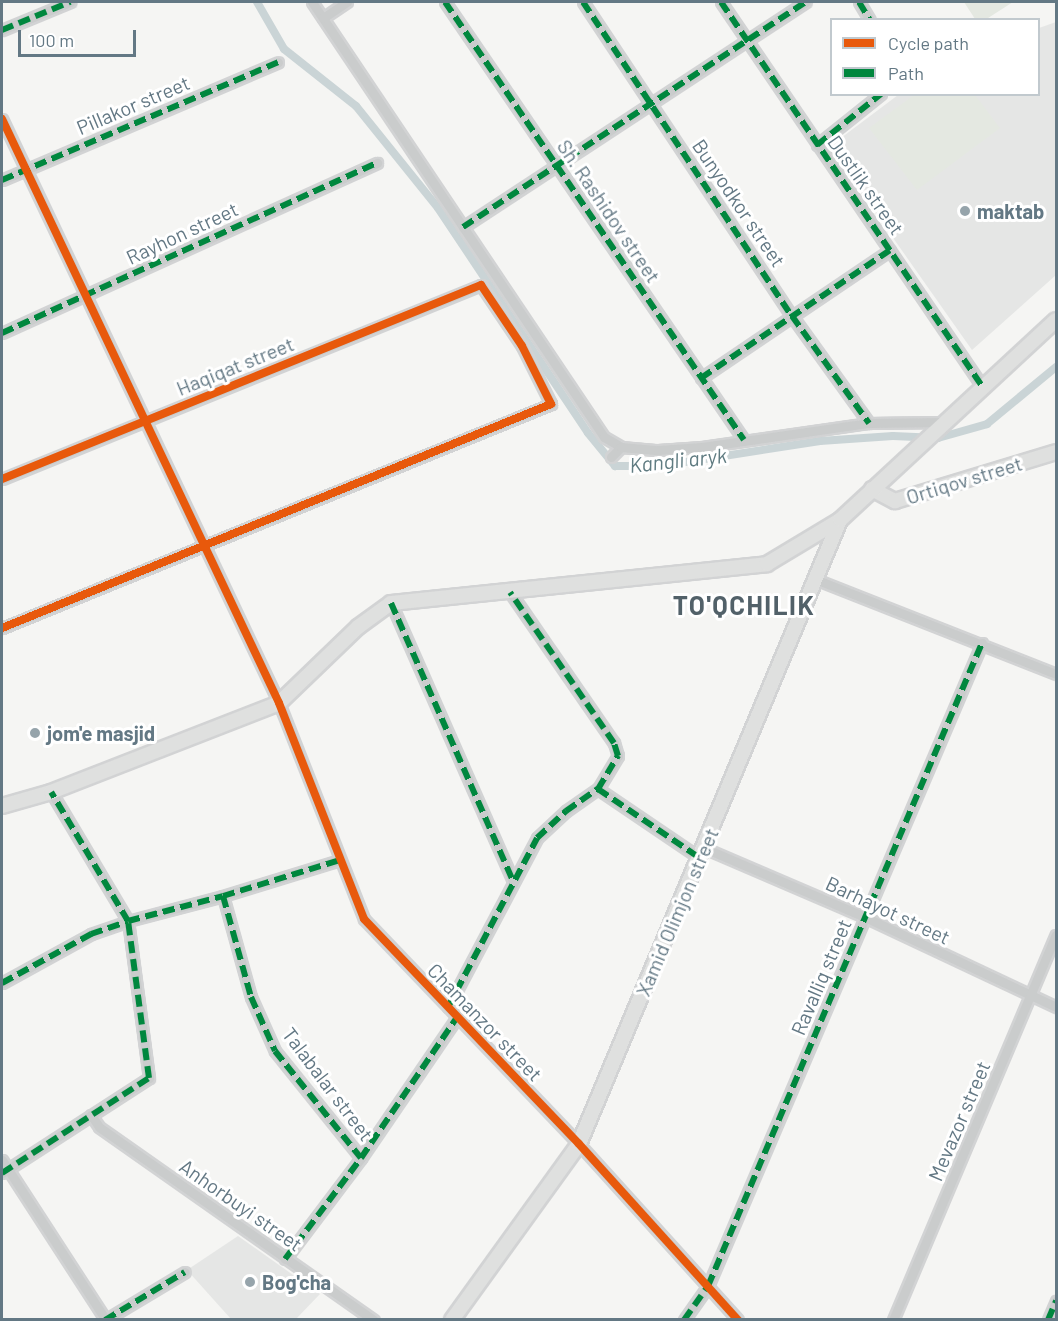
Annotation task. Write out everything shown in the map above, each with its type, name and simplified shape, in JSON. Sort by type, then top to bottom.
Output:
[{"type":"main road","points":[[945,422],[1056,320]]},
{"type":"main road","name":"Xamid Olimjon street","points":[[452,1320],[579,1144],[840,520],[945,422]]},
{"type":"main road","name":"Ortiqov street","points":[[872,489],[895,501],[1056,452]]},
{"type":"main road","points":[[2,806],[51,792],[279,703],[358,627],[391,603],[767,564],[840,520]]},
{"type":"street","points":[[2,30],[70,2]]},
{"type":"street","points":[[312,2],[604,437],[621,447],[658,450],[869,423],[945,422]]},
{"type":"street","points":[[323,18],[347,2]]},
{"type":"street","name":"Sh. Rashidov street","points":[[445,2],[744,440]]},
{"type":"street","name":"Bunyodkor street","points":[[583,2],[792,316],[869,423]]},
{"type":"street","name":"Dustlik street","points":[[721,2],[983,388]]},
{"type":"street","points":[[463,227],[806,2]]},
{"type":"street","points":[[859,2],[869,18]]},
{"type":"street","name":"Pillakor street","points":[[2,180],[278,63]]},
{"type":"street","points":[[816,145],[878,96]]},
{"type":"street","name":"Chamanzor street","points":[[2,119],[279,703],[364,919],[579,1144],[738,1320]]},
{"type":"street","name":"Rayhon street","points":[[2,333],[377,163]]},
{"type":"street","points":[[701,378],[890,250]]},
{"type":"street","name":"Haqiqat street","points":[[2,479],[481,285],[522,346],[551,404],[204,544]]},
{"type":"street","points":[[611,457],[621,447]]},
{"type":"street","points":[[2,628],[204,544]]},
{"type":"street","points":[[815,579],[1056,674]]},
{"type":"street","points":[[448,1007],[537,838],[566,811],[598,789],[618,756],[614,743],[510,592]]},
{"type":"street","points":[[391,603],[513,881]]},
{"type":"street","name":"Ravalliq street","points":[[684,1320],[708,1286],[867,918],[982,643]]},
{"type":"street","name":"Barhayot street","points":[[598,789],[702,853],[867,918],[1056,1007]]},
{"type":"street","points":[[5,1172],[149,1078],[128,921],[51,792]]},
{"type":"street","points":[[2,983],[91,934],[128,921],[223,896],[340,860]]},
{"type":"street","name":"Talabalar street","points":[[223,896],[251,997],[275,1051],[361,1158]]},
{"type":"street","name":"Mevazor street","points":[[893,1320],[1032,997],[1056,935]]},
{"type":"street","points":[[285,1259],[361,1158],[458,1016]]},
{"type":"street","name":"Anhorbuyi street","points":[[91,1115],[99,1127],[374,1320]]},
{"type":"street","points":[[2,1160],[5,1172],[106,1320],[185,1272]]},
{"type":"street","points":[[1048,1320],[1056,1301]]},
{"type":"shaded area","points":[[964,2],[1013,2],[988,18],[974,18]]},
{"type":"shaded area","name":"maktab","points":[[1056,22],[1056,275],[972,350],[829,147],[897,96],[1040,96],[1040,28]]},
{"type":"shaded area","points":[[913,96],[976,96],[1000,128],[917,190],[869,128]]},
{"type":"shaded area","name":"Bog'cha","points":[[238,1236],[320,1294],[296,1319],[231,1319],[187,1270]]},
{"type":"waterway","name":"Kangli aryk","points":[[257,2],[284,49],[356,106],[438,208],[588,433],[615,466],[660,466],[820,441],[893,436],[938,438],[987,424],[1056,367]]},
{"type":"marked path","points":[[2,30],[70,2]]},
{"type":"marked path","points":[[445,2],[744,440]]},
{"type":"marked path","points":[[583,2],[792,316],[869,423]]},
{"type":"marked path","points":[[721,2],[983,388]]},
{"type":"marked path","points":[[463,227],[806,2]]},
{"type":"marked path","points":[[859,2],[869,18]]},
{"type":"marked path","points":[[2,180],[278,62]]},
{"type":"marked path","points":[[817,145],[878,96]]},
{"type":"marked path","points":[[2,333],[377,163]]},
{"type":"marked path","points":[[701,378],[890,250]]},
{"type":"marked path","points":[[448,1007],[537,838],[566,811],[598,789],[618,756],[614,743],[510,592]]},
{"type":"marked path","points":[[391,603],[513,881]]},
{"type":"marked path","points":[[684,1320],[708,1286],[982,643]]},
{"type":"marked path","points":[[598,789],[700,858]]},
{"type":"marked path","points":[[2,1173],[149,1078],[128,921],[51,792]]},
{"type":"marked path","points":[[2,983],[91,934],[128,921],[223,896],[340,860]]},
{"type":"marked path","points":[[223,896],[251,997],[275,1051],[361,1158]]},
{"type":"marked path","points":[[285,1259],[361,1158],[458,1016]]},
{"type":"marked path","points":[[105,1320],[185,1272]]},
{"type":"marked path","points":[[1048,1320],[1056,1301]]},
{"type":"cycle path","points":[[2,119],[279,703],[364,919],[579,1144],[738,1320]]},
{"type":"cycle path","points":[[2,479],[481,285],[522,346],[551,404],[2,628]]},
{"type":"place","name":"maktab","points":[[965,211]]},
{"type":"place","name":"jom'e masjid","points":[[35,733]]},
{"type":"place","name":"Bog'cha","points":[[250,1282]]},
{"type":"district","name":"TO'QCHILIK","points":[[744,605]]}]
